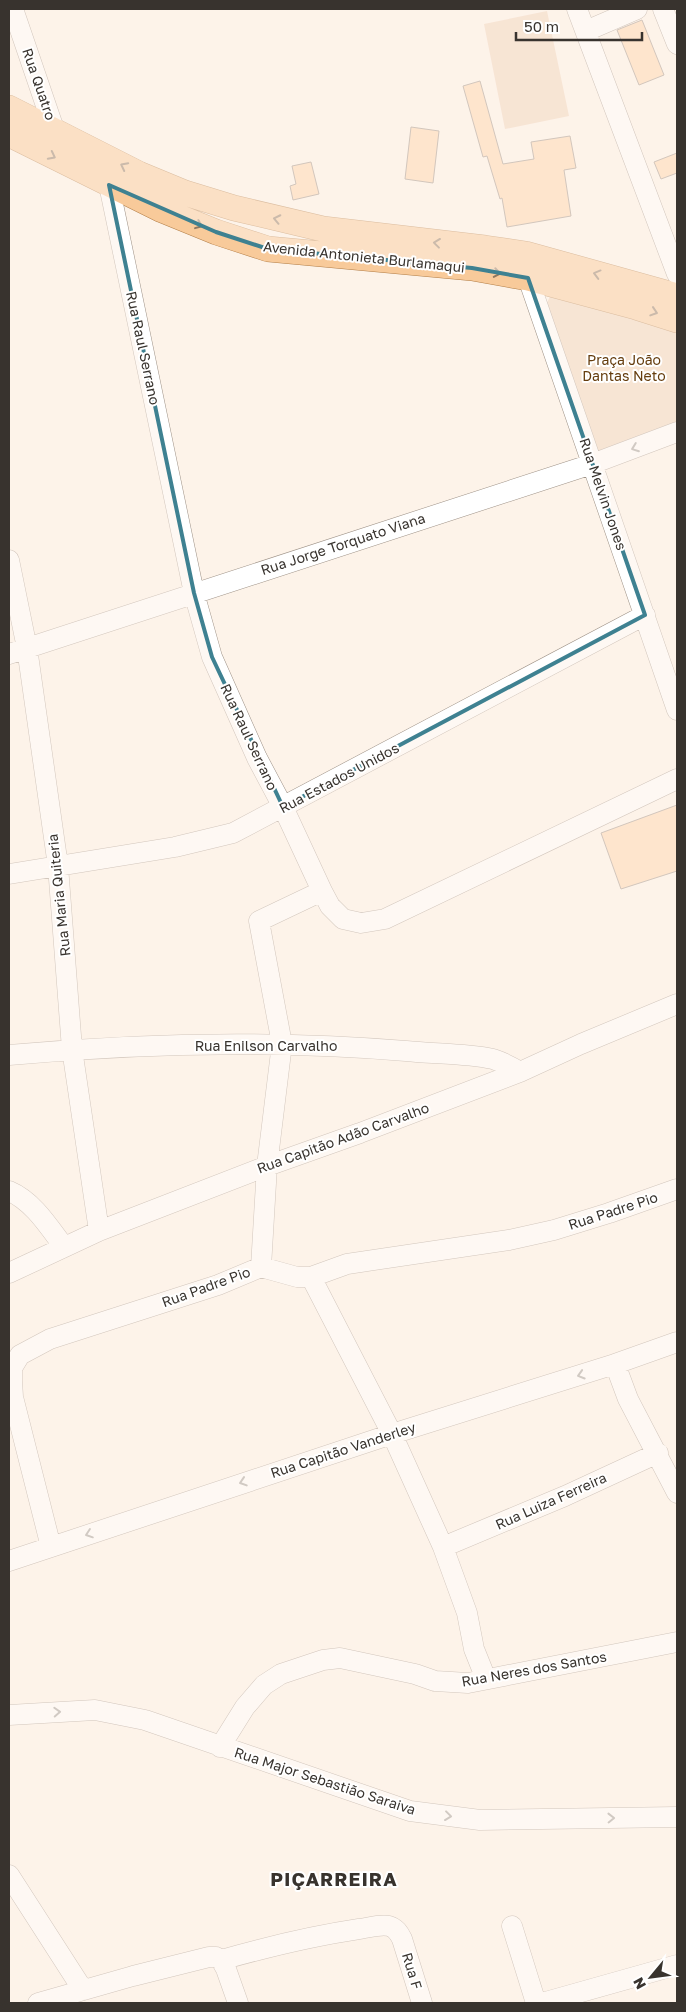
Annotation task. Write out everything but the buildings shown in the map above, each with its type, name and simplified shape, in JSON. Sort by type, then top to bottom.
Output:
[{"type":"main road","name":"Avenida Antonieta Burlamaqui","points":[[9,108],[139,174],[185,193],[268,217],[352,233],[396,249],[472,268],[528,278],[677,320]]},
{"type":"main road","name":"Avenida Antonieta Burlamaqui","points":[[9,134],[162,210],[216,232],[268,249],[348,257],[396,249],[526,254],[677,296]]},
{"type":"main road","points":[[348,257],[352,233]]},
{"type":"street","name":"Rua Quatro","points":[[13,9],[55,132]]},
{"type":"street","points":[[577,9],[677,274]]},
{"type":"street","points":[[586,31],[637,9]]},
{"type":"street","points":[[663,9],[677,44]]},
{"type":"street","name":"Rua Raul Serrano","points":[[109,185],[194,593],[212,657],[257,758],[283,807],[330,906],[343,919],[361,923],[385,919],[677,779]]},
{"type":"street","name":"Rua Melvin Jones","points":[[528,278],[677,710]]},
{"type":"street","name":"Rua Jorge Torquato Viana","points":[[18,651],[592,464],[677,432]]},
{"type":"street","name":"Rua Maria Quiteria","points":[[9,560],[18,651],[58,866],[72,1049],[99,1231]]},
{"type":"street","name":"Rua Estados Unidos","points":[[9,874],[175,847],[233,833],[645,615]]},
{"type":"street","points":[[260,1267],[267,1166],[282,1044],[259,921],[322,891]]},
{"type":"street","name":"Rua Capitão Adão Carvalho","points":[[9,1273],[99,1231],[520,1072],[677,1004]]},
{"type":"street","name":"Rua Enilson Carvalho","points":[[9,1055],[72,1049],[282,1044],[342,1046],[463,1056],[493,1060],[520,1072]]},
{"type":"street","name":"Rua Padre Pio","points":[[51,1546],[13,1397],[12,1368],[20,1355],[50,1338],[218,1285],[260,1267],[280,1274],[297,1277],[311,1276],[347,1264],[509,1240],[545,1232],[609,1213],[677,1189]]},
{"type":"street","points":[[9,1191],[19,1196],[36,1211],[64,1247]]},
{"type":"street","points":[[311,1276],[392,1434],[444,1547],[467,1613],[474,1649],[486,1679]]},
{"type":"street","name":"Rua Capitão Vanderley","points":[[9,1561],[392,1434],[615,1364],[677,1342]]},
{"type":"street","points":[[615,1364],[628,1400],[658,1453],[677,1493]]},
{"type":"street","name":"Rua Luiza Ferreira","points":[[444,1547],[565,1496],[658,1453]]},
{"type":"street","name":"Rua Neres dos Santos","points":[[220,1747],[245,1707],[264,1685],[282,1674],[324,1660],[340,1658],[415,1674],[435,1681],[468,1684],[677,1642]]},
{"type":"street","name":"Rua Major Sebastião Saraiva","points":[[9,1715],[104,1711],[144,1720],[410,1811],[480,1820],[677,1817]]},
{"type":"street","points":[[9,1875],[83,1990]]},
{"type":"street","name":"Rua F","points":[[221,1960],[290,1941],[389,1926],[397,1930],[402,1939],[422,2003]]},
{"type":"street","points":[[512,1926],[536,2003]]},
{"type":"street","points":[[38,2003],[209,1957],[216,1957],[221,1960],[238,2003]]},
{"type":"street","points":[[542,2003],[677,1965]]},
{"type":"highlighted area","points":[[109,185],[216,232],[268,249],[472,268],[528,278],[645,615],[283,807],[212,657],[194,593]]},
{"type":"green space","points":[[547,11],[569,116],[505,129],[484,24]]},
{"type":"green space","name":"Praça João Dantas Neto","points":[[553,290],[677,328],[677,422],[596,452],[546,305]]},
{"type":"district","name":"PIÇARREIRA","points":[[334,1879]]}]
